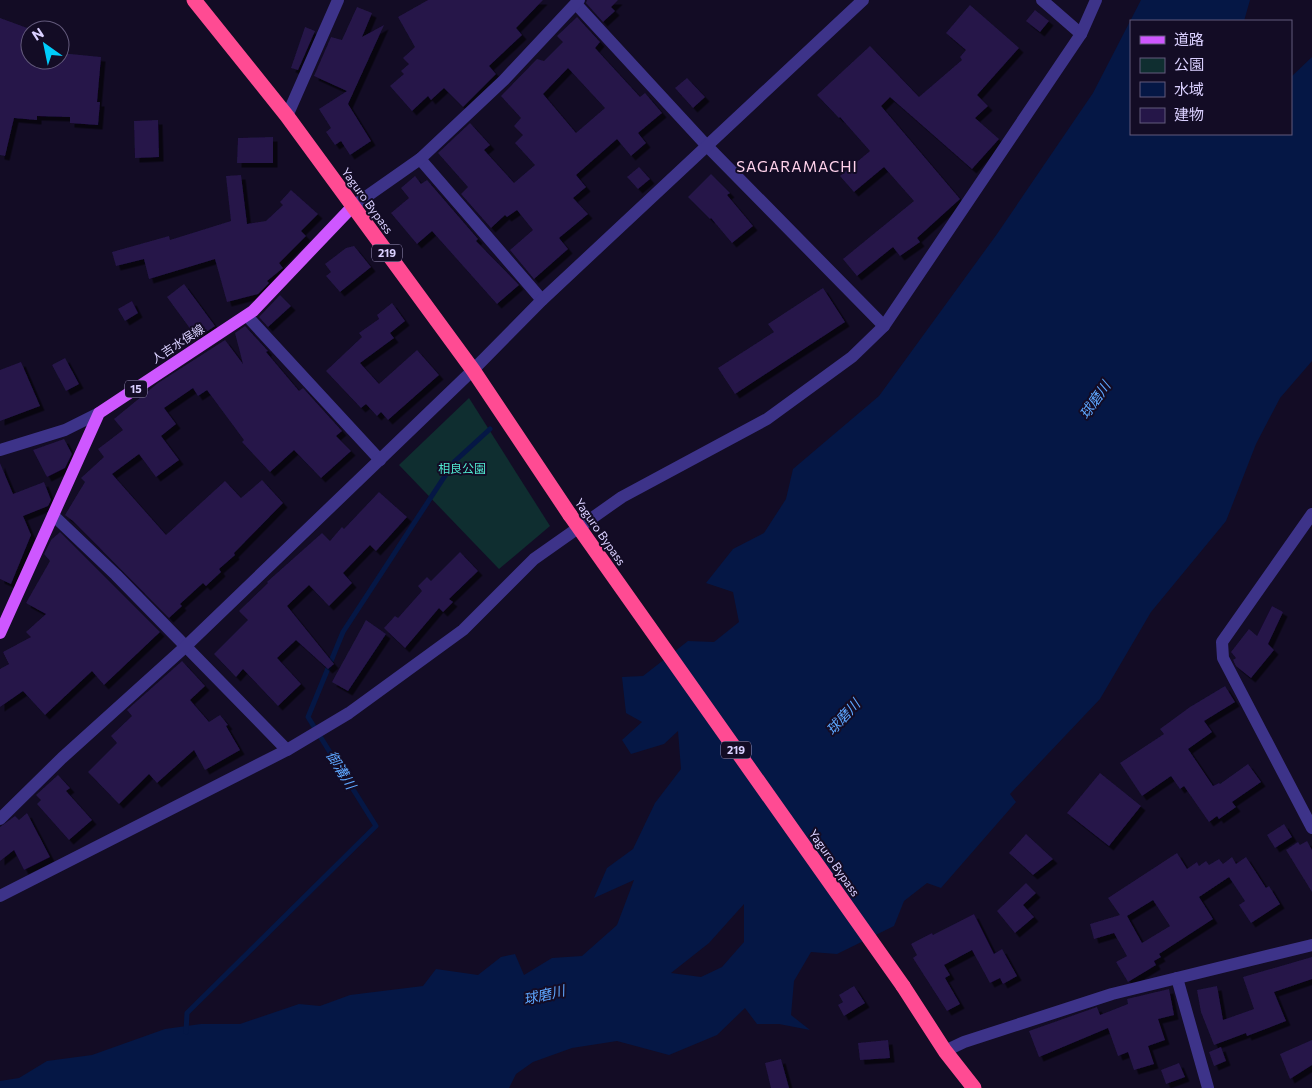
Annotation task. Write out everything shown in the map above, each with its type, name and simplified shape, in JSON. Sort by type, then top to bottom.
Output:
[{"type":"highway","name":"Yaguro Bypass","points":[[194,0],[287,116],[473,370],[570,515],[902,986],[945,1051],[974,1088]]},
{"type":"main road","name":"人吉水俣線","points":[[99,413],[246,316],[353,206]]},
{"type":"main road","points":[[0,633],[99,413]]},
{"type":"street","points":[[287,116],[338,0]]},
{"type":"street","points":[[0,819],[62,758],[185,647],[473,370],[542,300],[863,0]]},
{"type":"street","points":[[1042,0],[1080,34]]},
{"type":"street","points":[[0,896],[287,750],[349,713],[463,630],[542,553],[622,496],[767,419],[852,356],[884,326],[1080,34],[1096,0]]},
{"type":"street","points":[[353,206],[420,159],[504,80],[578,2],[708,146],[884,326]]},
{"type":"street","points":[[420,159],[542,300]]},
{"type":"street","points":[[246,316],[380,460]]},
{"type":"street","points":[[0,450],[65,430],[99,413]]},
{"type":"street","points":[[1312,514],[1222,642],[1223,658],[1312,828]]},
{"type":"street","points":[[53,515],[287,750]]},
{"type":"street","points":[[945,1051],[964,1042],[1112,994],[1312,945]]},
{"type":"street","points":[[1177,978],[1208,1088]]},
{"type":"green space","name":"相良公園","points":[[469,398],[550,526],[499,569],[399,465]]},
{"type":"water","points":[[1141,0],[1250,0],[1244,20],[1131,20]]},
{"type":"water","name":"球磨川","points":[[1130,21],[1130,135],[1292,135],[1292,76],[1312,57],[1312,361],[1280,398],[1256,444],[1226,521],[1151,612],[1100,699],[1010,794],[1016,802],[941,888],[927,883],[904,901],[894,926],[837,954],[811,952],[794,981],[791,1015],[810,1030],[779,1024],[757,1024],[745,1008],[717,1035],[669,1055],[617,1041],[572,1048],[533,1062],[516,1074],[509,1088],[0,1088],[0,1081],[19,1078],[47,1061],[92,1055],[165,1029],[201,1024],[240,1024],[299,1004],[320,1006],[350,995],[423,986],[436,969],[478,975],[501,957],[515,954],[524,975],[552,958],[582,956],[617,925],[634,880],[594,898],[607,868],[633,849],[655,803],[681,769],[678,731],[664,744],[631,754],[622,740],[642,722],[626,713],[622,677],[643,676],[688,641],[714,642],[739,622],[733,592],[706,583],[733,549],[764,533],[786,499],[793,469],[879,396],[997,234],[1093,93]],"holes":[[[744,904],[744,942],[722,967],[701,977],[671,973],[709,943]]]},
{"type":"building","points":[[428,0],[543,0],[516,28],[522,35],[489,66],[496,74],[463,107],[444,88],[431,100],[428,96],[412,111],[390,86],[404,74],[401,71],[409,64],[403,58],[415,47],[398,17]]},
{"type":"building","points":[[587,0],[618,0],[611,7],[615,11],[603,22],[586,3]]},
{"type":"building","points":[[970,5],[1019,48],[977,95],[988,106],[975,118],[999,139],[972,169],[890,97],[881,106],[960,199],[917,238],[920,242],[900,256],[893,247],[857,276],[843,259],[914,201],[884,167],[854,192],[840,176],[870,151],[840,117],[817,95],[870,46],[919,97],[962,60],[960,57],[966,50],[946,33]]},
{"type":"building","points":[[357,7],[372,13],[362,37],[384,25],[348,104],[371,141],[350,155],[341,141],[335,145],[326,132],[331,128],[319,109],[347,91],[314,76],[331,37],[342,40]]},
{"type":"building","points":[[1035,10],[1049,21],[1040,32],[1026,21]]},
{"type":"building","points":[[577,17],[600,42],[595,48],[640,97],[645,93],[662,113],[638,133],[646,143],[631,156],[617,139],[576,175],[586,187],[573,198],[588,214],[559,238],[568,249],[534,279],[510,250],[533,230],[517,210],[507,217],[505,215],[491,228],[461,194],[468,187],[438,153],[470,123],[490,145],[484,150],[514,183],[535,165],[515,143],[523,135],[514,126],[521,118],[501,96],[537,59],[544,61],[563,42],[557,36]],"holes":[[[568,68],[605,108],[576,133],[543,94]]]},
{"type":"building","points":[[0,18],[20,25],[20,70],[70,70],[70,54],[101,57],[97,102],[100,102],[98,125],[70,123],[70,117],[37,116],[37,120],[14,118],[5,156],[0,155]]},
{"type":"building","points":[[305,27],[315,31],[298,70],[291,68]]},
{"type":"building","points":[[687,78],[705,97],[693,108],[675,88]]},
{"type":"building","points":[[158,120],[159,157],[135,158],[134,121]]},
{"type":"building","points":[[273,137],[273,163],[237,163],[238,138]]},
{"type":"building","points":[[639,167],[650,179],[638,189],[627,177]]},
{"type":"building","points":[[711,174],[730,193],[727,195],[753,226],[732,243],[711,218],[688,197]]},
{"type":"building","points":[[241,175],[247,224],[266,221],[283,205],[280,202],[291,190],[318,214],[301,231],[306,236],[279,263],[283,268],[267,281],[269,283],[258,294],[227,302],[215,259],[149,279],[144,259],[116,266],[112,252],[169,236],[170,240],[231,221],[226,176]]},
{"type":"building","points":[[415,176],[421,184],[427,180],[478,239],[476,241],[519,285],[497,304],[432,231],[417,244],[391,213],[409,198],[401,188]]},
{"type":"building","points":[[354,246],[371,267],[340,292],[326,276],[331,272],[325,264],[346,248]]},
{"type":"building","points":[[184,284],[215,326],[197,338],[167,297]]},
{"type":"building","points":[[823,288],[845,322],[735,394],[718,368],[774,332],[768,324]]},
{"type":"building","points":[[280,295],[291,306],[268,327],[259,317]]},
{"type":"building","points":[[132,301],[138,313],[125,321],[118,309]]},
{"type":"building","points":[[392,303],[405,321],[390,333],[394,338],[360,363],[379,384],[417,350],[439,375],[388,420],[381,412],[377,416],[366,404],[361,408],[326,371],[362,337],[359,333],[379,319],[377,315]]},
{"type":"building","points":[[245,326],[268,351],[266,352],[299,391],[303,388],[342,431],[336,436],[351,451],[321,478],[294,450],[270,472],[242,442],[244,440],[207,390],[198,396],[193,388],[164,408],[176,424],[161,436],[179,460],[156,477],[139,454],[112,474],[166,535],[225,481],[241,498],[262,480],[283,503],[234,553],[235,555],[219,569],[221,572],[206,586],[203,583],[180,604],[182,606],[169,618],[65,515],[85,482],[81,478],[104,457],[98,449],[123,430],[114,419],[158,383],[225,340],[243,364],[235,333]]},
{"type":"building","points":[[65,358],[79,384],[66,391],[52,365]]},
{"type":"building","points":[[21,362],[40,406],[0,421],[0,370]]},
{"type":"building","points":[[64,439],[72,454],[65,468],[47,477],[33,450]]},
{"type":"building","points":[[0,463],[13,494],[44,482],[51,500],[48,506],[23,516],[31,535],[11,584],[0,579]]},
{"type":"building","points":[[379,492],[407,517],[376,551],[370,545],[343,573],[352,583],[329,606],[309,585],[287,606],[334,664],[328,669],[296,640],[277,658],[301,684],[278,706],[243,669],[236,677],[214,654],[248,620],[239,611],[267,582],[322,533],[330,541]]},
{"type":"building","points":[[60,532],[160,632],[104,685],[92,671],[45,715],[23,691],[0,707],[0,669],[9,664],[3,652],[31,637],[26,632],[46,614],[26,603],[50,561],[44,554],[51,540]]},
{"type":"building","points":[[460,552],[478,571],[449,599],[453,602],[443,612],[439,608],[405,648],[384,628],[395,616],[398,618],[422,591],[418,586],[427,577],[431,581]]},
{"type":"building","points":[[1272,606],[1283,612],[1268,644],[1274,650],[1251,678],[1236,666],[1233,660],[1236,658],[1231,652],[1249,629],[1257,636]]},
{"type":"building","points":[[366,620],[386,634],[348,691],[332,682]]},
{"type":"building","points":[[182,661],[205,686],[190,700],[209,722],[220,715],[228,725],[226,726],[240,750],[205,770],[194,750],[157,783],[149,774],[119,804],[88,772],[117,743],[111,736],[132,716],[127,710]]},
{"type":"building","points":[[1225,686],[1235,702],[1204,721],[1212,732],[1188,749],[1213,786],[1220,784],[1248,764],[1261,782],[1232,802],[1236,807],[1219,819],[1217,816],[1209,822],[1184,786],[1180,789],[1171,776],[1142,796],[1120,763],[1164,734],[1160,729],[1190,707]]},
{"type":"building","points":[[1100,773],[1141,806],[1109,846],[1067,813]]},
{"type":"building","points":[[58,775],[70,788],[66,791],[92,820],[69,840],[37,804],[41,800],[36,795]]},
{"type":"building","points":[[27,813],[50,857],[24,870],[14,850],[0,861],[0,827],[15,816],[19,820]]},
{"type":"building","points":[[1284,824],[1292,837],[1275,848],[1267,835]]},
{"type":"building","points":[[1026,834],[1053,859],[1033,875],[1009,853]]},
{"type":"building","points":[[1307,841],[1312,850],[1312,892],[1286,850],[1298,842],[1300,845]]},
{"type":"building","points":[[1177,853],[1187,869],[1197,862],[1199,866],[1206,861],[1209,865],[1219,859],[1223,864],[1232,857],[1236,864],[1246,857],[1266,888],[1269,886],[1280,904],[1251,923],[1239,905],[1245,901],[1229,877],[1199,897],[1213,919],[1159,954],[1161,957],[1154,961],[1156,965],[1128,982],[1116,962],[1127,956],[1114,933],[1094,939],[1090,924],[1120,915],[1108,898]],"holes":[[[1153,900],[1170,926],[1142,943],[1127,916]]]},
{"type":"building","points":[[1026,883],[1036,893],[1023,905],[1034,917],[1015,933],[997,911]]},
{"type":"building","points":[[974,914],[994,954],[1002,949],[1017,976],[1003,984],[1000,978],[990,983],[972,950],[944,965],[950,975],[945,978],[960,1004],[947,1011],[913,958],[917,955],[911,944]]},
{"type":"building","points":[[1312,957],[1312,979],[1274,992],[1286,1021],[1247,1036],[1246,1033],[1214,1045],[1201,1012],[1197,990],[1217,986],[1223,1020],[1254,1009],[1243,977]]},
{"type":"building","points":[[854,986],[865,1003],[844,1016],[838,1005],[843,1002],[839,995]]},
{"type":"building","points":[[1169,989],[1174,1015],[1158,1019],[1165,1040],[1148,1046],[1154,1064],[1134,1070],[1128,1052],[1118,1056],[1108,1028],[1039,1057],[1029,1031],[1097,1007],[1100,1015],[1128,1004],[1127,999]]},
{"type":"building","points":[[888,1040],[890,1058],[860,1060],[858,1043]]},
{"type":"building","points":[[1312,1040],[1312,1065],[1290,1079],[1280,1054]]},
{"type":"building","points":[[1221,1047],[1226,1061],[1214,1066],[1209,1052]]},
{"type":"building","points":[[781,1059],[789,1088],[771,1088],[765,1063]]},
{"type":"building","points":[[1179,1063],[1185,1077],[1166,1084],[1161,1070]]},
{"type":"waterway","name":"御溝川","points":[[186,1032],[187,1013],[376,826],[308,717],[343,632],[454,462],[490,429]]},
{"type":"district","name":"SAGARAMACHI","points":[[797,167]]}]
